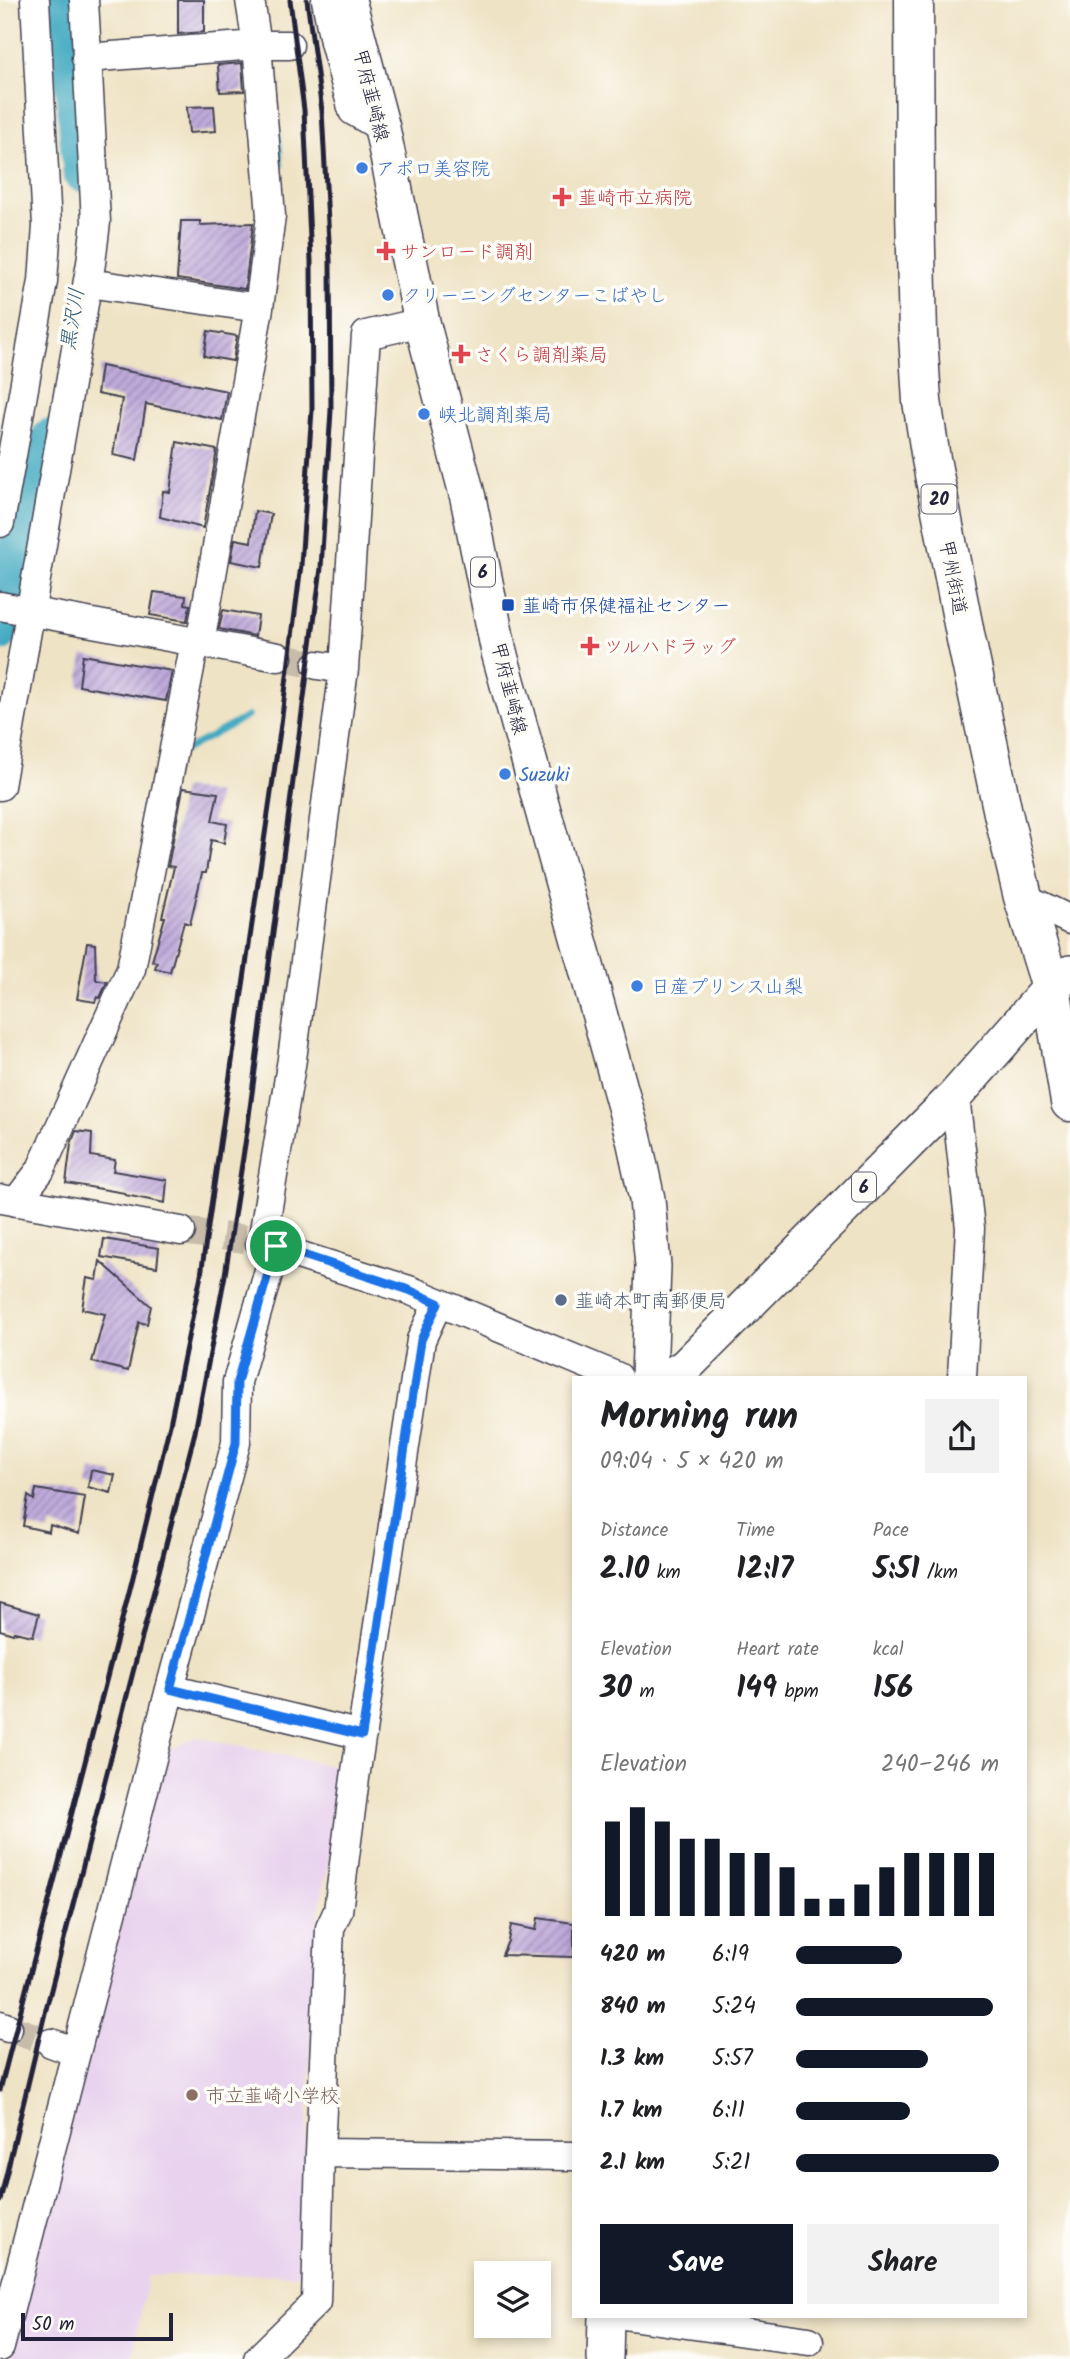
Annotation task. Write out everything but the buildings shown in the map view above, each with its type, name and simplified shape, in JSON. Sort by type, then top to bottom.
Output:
[{"type":"highway","name":"甲州街道","points":[[914,0],[915,221],[922,401],[966,639],[1023,897],[1060,980],[1070,1102]]},
{"type":"main road","name":"甲府韮崎線","points":[[348,0],[382,128],[422,322],[468,498],[499,652],[634,1139],[647,1199],[653,1266],[649,1376]]},
{"type":"main road","name":"6","points":[[670,1376],[685,1367],[955,1096],[1060,980]]},
{"type":"main road","points":[[605,2359],[606,2318]]},
{"type":"street","points":[[0,523],[43,281],[46,239],[34,0]]},
{"type":"street","points":[[0,786],[88,283],[96,222],[84,0]]},
{"type":"street","points":[[8,1200],[40,1171],[131,969],[197,642],[259,308],[271,216],[257,45],[250,0]]},
{"type":"street","points":[[326,0],[329,43],[353,111],[382,128]]},
{"type":"street","points":[[86,58],[289,45]]},
{"type":"street","points":[[88,283],[259,308]]},
{"type":"street","points":[[0,2347],[64,2047],[170,1689],[236,1443],[237,1382],[292,1059],[366,335],[422,322]]},
{"type":"street","points":[[0,606],[278,657]]},
{"type":"street","points":[[1023,897],[1070,920]]},
{"type":"street","points":[[955,1096],[970,1228],[962,1376]]},
{"type":"street","points":[[8,1200],[181,1231]]},
{"type":"street","points":[[261,1243],[409,1290],[616,1376]]},
{"type":"street","points":[[258,2359],[316,2302],[330,1928],[338,1911],[421,1340],[438,1303]]},
{"type":"street","points":[[170,1689],[362,1735]]},
{"type":"street","points":[[320,2153],[572,2157]]},
{"type":"street","points":[[647,2318],[809,2338]]},
{"type":"shaded area","name":"市立韮崎小学校","points":[[196,1737],[347,1769],[318,1916],[299,2274],[148,2276],[132,2359],[10,2359],[158,1756]]},
{"type":"waterway","name":"黒沢川","points":[[66,0],[81,173]]},
{"type":"waterway","points":[[278,133],[281,166]]},
{"type":"waterway","name":"黒沢川","points":[[0,633],[13,559],[36,492],[50,437]]},
{"type":"waterway","points":[[182,752],[248,716]]},
{"type":"tunnel","points":[[278,657],[317,665]]},
{"type":"tunnel","points":[[181,1231],[245,1239]]},
{"type":"tunnel","points":[[8,2028],[51,2043]]},
{"type":"railway","points":[[0,2090],[133,1577],[170,1424],[201,1275],[281,724],[301,565],[312,410],[311,261],[304,110],[290,0]]},
{"type":"railway","points":[[0,2201],[45,2013],[195,1432],[225,1275],[247,1131],[321,568],[331,410],[330,260],[322,111],[307,0]]},
{"type":"place","name":"アポロ美容院","points":[[362,168]]},
{"type":"place","name":"韮崎市立病院","points":[[562,197]]},
{"type":"place","name":"サンロード調剤","points":[[386,251]]},
{"type":"place","name":"クリーニングセンターこばやし","points":[[388,295]]},
{"type":"place","name":"さくら調剤薬局","points":[[461,354]]},
{"type":"place","name":"峡北調剤薬局","points":[[424,414]]},
{"type":"place","name":"韮崎市保健福祉センター","points":[[508,605]]},
{"type":"place","name":"ツルハドラッグ","points":[[590,646]]},
{"type":"place","name":"Suzuki","points":[[505,774]]},
{"type":"place","name":"日産プリンス山梨","points":[[637,986]]},
{"type":"place","name":"韮崎本町南郵便局","points":[[561,1300]]},
{"type":"place","name":"市立韮崎小学校","points":[[192,2095]]},
{"type":"route","points":[[276,1246],[409,1290],[438,1303],[421,1340],[362,1735],[170,1689],[236,1443],[237,1382],[276,1246]]}]
